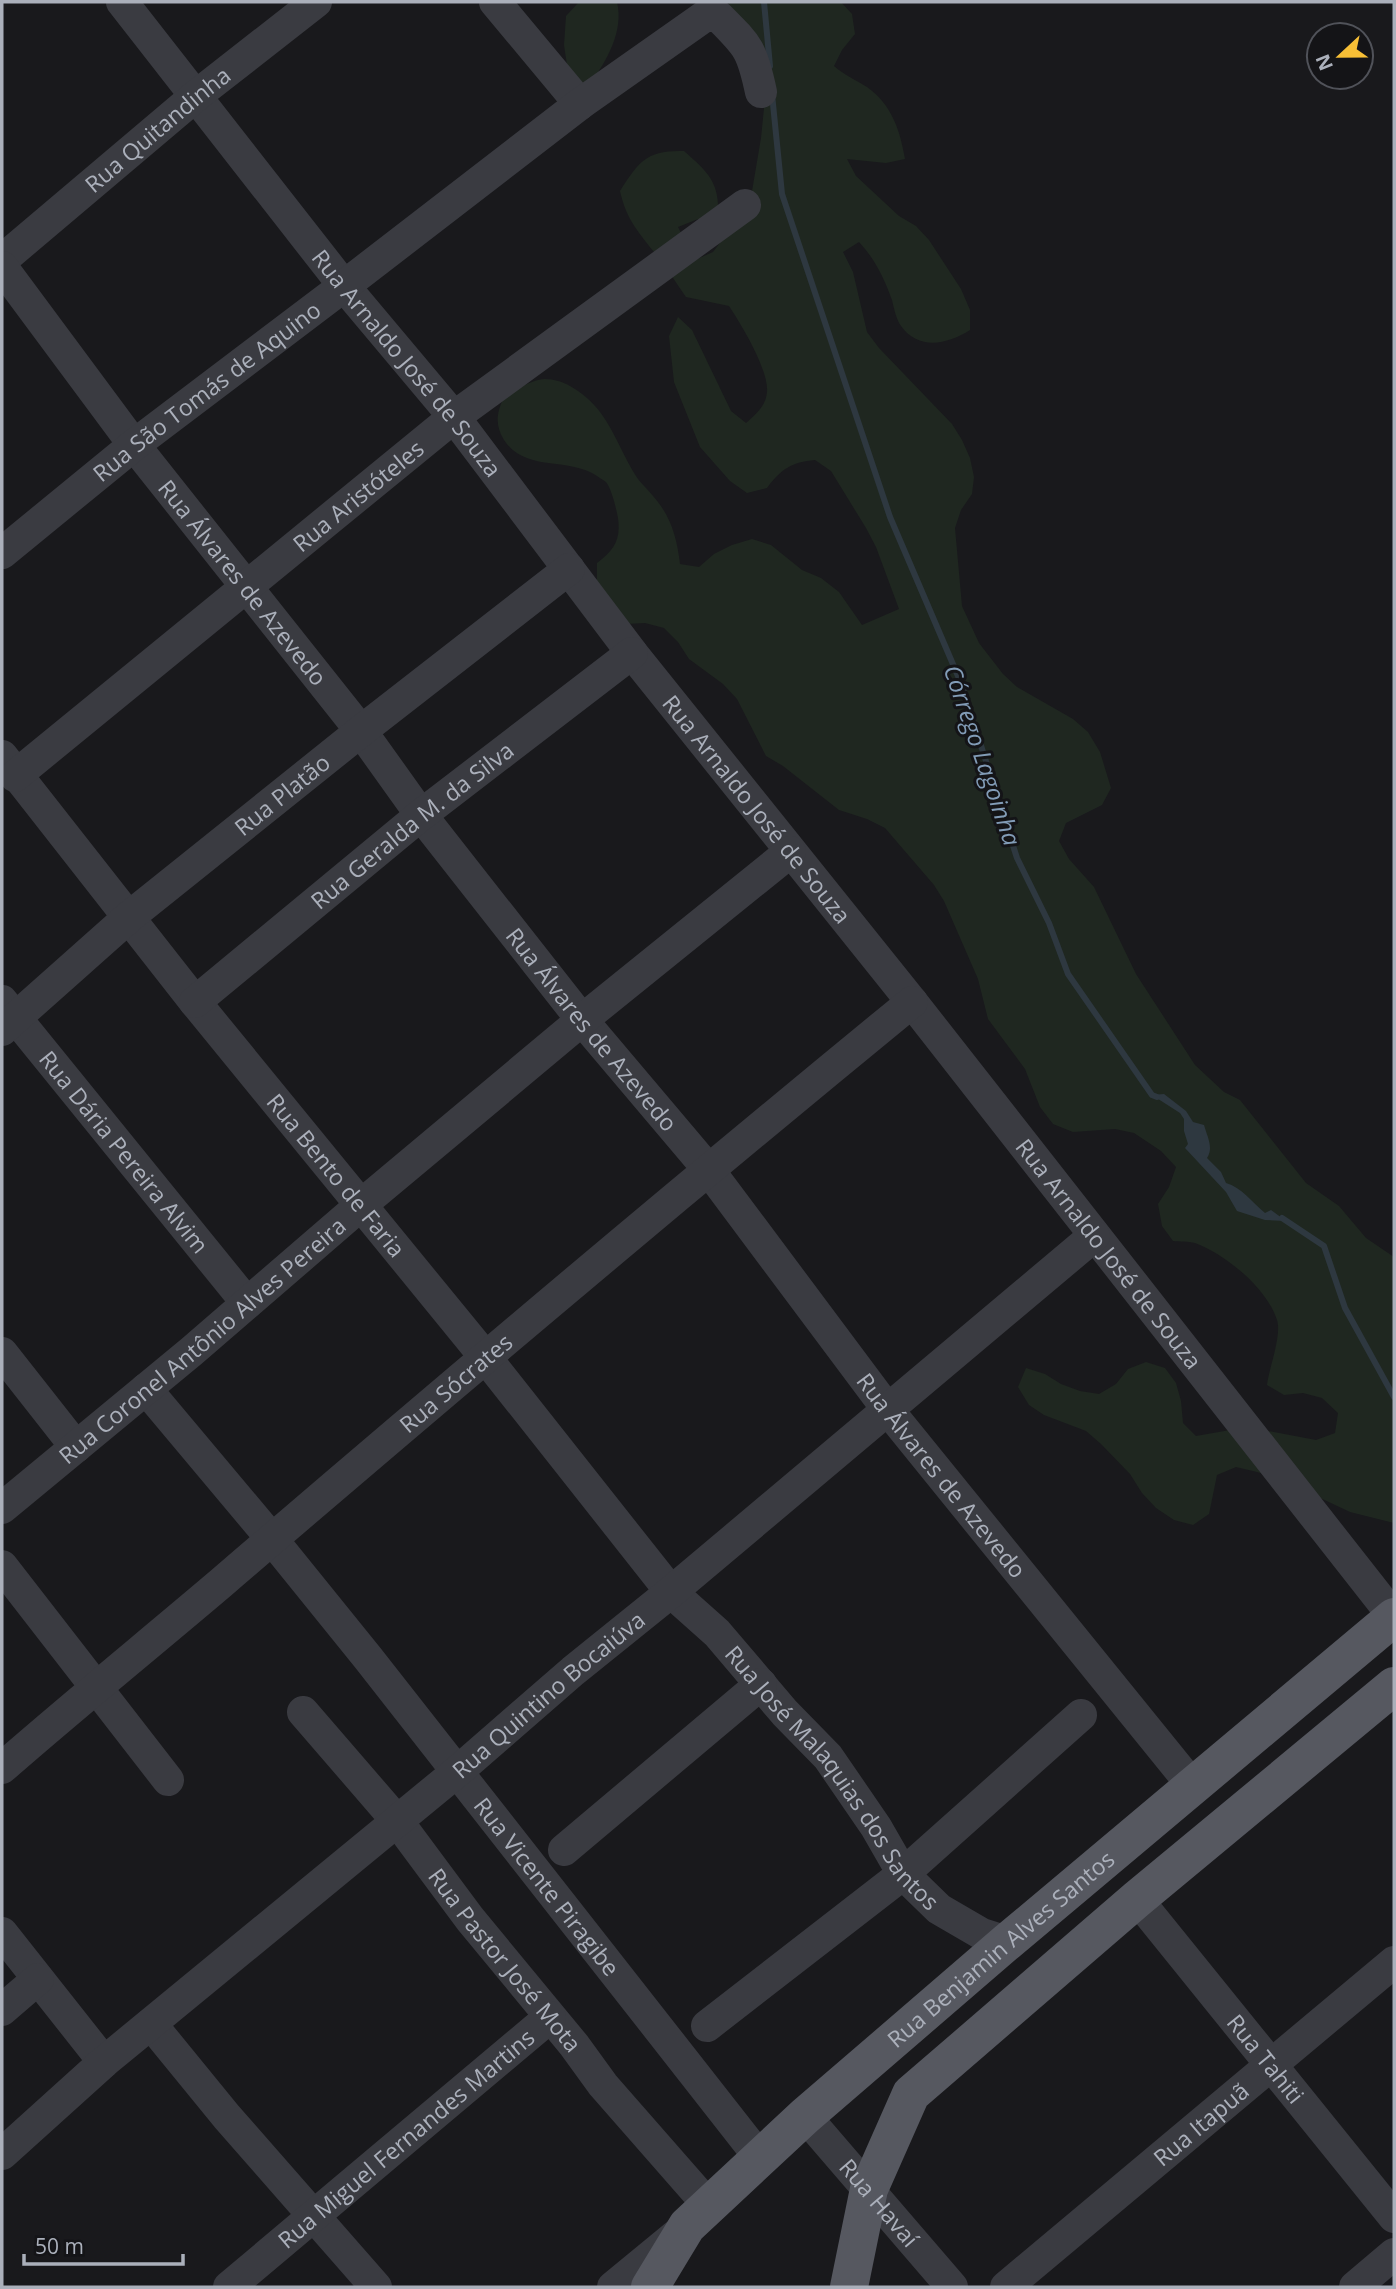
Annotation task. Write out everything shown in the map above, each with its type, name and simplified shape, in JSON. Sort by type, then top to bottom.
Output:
[{"type":"main road","name":"Rua Benjamin Alves Santos","points":[[698,2216],[805,2116],[1007,1942],[1394,1617]]},
{"type":"main road","points":[[1334,1668],[1335,1676],[1362,1712]]},
{"type":"main road","points":[[849,2287],[869,2189],[911,2094],[1137,1899],[1394,1686]]},
{"type":"main road","points":[[650,2287],[698,2216]]},
{"type":"street","name":"Rua Arnaldo José de Souza","points":[[122,2],[344,286],[454,417],[632,653],[912,1002],[1394,1617]]},
{"type":"street","name":"Rua Quitandinha","points":[[2,260],[197,95],[316,2]]},
{"type":"street","points":[[495,2],[580,104]]},
{"type":"street","name":"Rua São Tomás de Aquino","points":[[2,553],[134,444],[580,104],[705,16],[718,16],[745,42],[755,60],[761,92]]},
{"type":"street","name":"Rua Aristóteles","points":[[9,766],[247,587],[454,417],[745,205]]},
{"type":"street","name":"Rua Álvares de Azevedo","points":[[2,267],[134,444],[360,732],[421,815],[582,1020],[708,1169],[888,1410],[1192,1785]]},
{"type":"street","name":"Rua Platão","points":[[7,1016],[360,732],[569,569]]},
{"type":"street","name":"Rua Geralda M. da Silva","points":[[195,1002],[421,815],[632,653]]},
{"type":"street","name":"Rua Bento de Faria","points":[[9,766],[195,1002],[486,1358],[671,1592]]},
{"type":"street","name":"Rua Coronel Antônio Alves Pereira","points":[[2,1508],[582,1020],[790,852]]},
{"type":"street","name":"Rua Sócrates","points":[[2,1768],[94,1687],[708,1169],[912,1002]]},
{"type":"street","name":"Rua Dária Pereira Alvim","points":[[7,1016],[247,1303]]},
{"type":"street","name":"Rua Quintino Bocaiúva","points":[[2,2154],[104,2062],[398,1822],[573,1671],[671,1592],[1094,1236]]},
{"type":"street","points":[[2,1353],[76,1447]]},
{"type":"street","name":"Rua Vicente Piragibe","points":[[146,1389],[271,1538],[458,1771],[761,2159]]},
{"type":"street","points":[[2,1566],[168,1780]]},
{"type":"street","name":"Rua José Malaquias dos Santos","points":[[671,1592],[717,1633],[828,1757],[876,1827],[903,1874],[939,1909],[982,1934],[1007,1942]]},
{"type":"street","points":[[564,1850],[761,1684]]},
{"type":"street","name":"Rua Pastor José Mota","points":[[303,1712],[398,1822],[470,1919],[603,2085],[698,2216]]},
{"type":"street","points":[[707,2026],[903,1874],[1081,1715]]},
{"type":"street","name":"Rua Tahiti","points":[[1137,1899],[1394,2217]]},
{"type":"street","points":[[2,1933],[104,2062]]},
{"type":"street","name":"Rua Itapuã","points":[[1006,2287],[1394,1962]]},
{"type":"street","points":[[2,2010],[38,1979]]},
{"type":"street","name":"Rua Miguel Fernandes Martins","points":[[229,2287],[550,2017]]},
{"type":"street","points":[[151,2024],[227,2117],[376,2287]]},
{"type":"street","name":"Rua Havaí","points":[[805,2116],[952,2287]]},
{"type":"street","name":"Rua Benjamin Alves Santos","points":[[613,2287],[698,2216]]},
{"type":"street","points":[[1355,2287],[1394,2254]]},
{"type":"shaded area","points":[[579,2],[617,2],[618,24],[608,55],[590,84],[570,85],[564,45],[566,16]]},
{"type":"shaded area","points":[[728,2],[841,2],[852,14],[855,34],[834,66],[867,87],[883,102],[894,119],[905,159],[886,163],[847,159],[856,176],[929,240],[961,289],[970,310],[970,330],[961,335],[934,343],[916,339],[899,323],[882,276],[865,248],[859,242],[843,252],[853,272],[867,332],[952,424],[970,458],[974,477],[972,494],[961,510],[955,528],[962,606],[979,643],[1003,674],[1017,687],[1073,719],[1088,732],[1100,752],[1111,788],[1102,805],[1066,823],[1059,841],[1069,859],[1094,887],[1136,974],[1195,1065],[1224,1092],[1240,1100],[1306,1183],[1339,1206],[1366,1238],[1394,1257],[1394,1523],[1350,1512],[1278,1478],[1236,1467],[1217,1475],[1209,1514],[1193,1525],[1174,1520],[1156,1508],[1130,1474],[1086,1431],[1044,1415],[1029,1405],[1018,1387],[1026,1368],[1080,1391],[1099,1394],[1116,1384],[1128,1369],[1146,1362],[1165,1368],[1176,1383],[1183,1423],[1196,1436],[1236,1429],[1258,1429],[1316,1440],[1335,1433],[1338,1413],[1322,1398],[1303,1393],[1284,1395],[1267,1385],[1278,1334],[1277,1320],[1272,1308],[1255,1284],[1219,1255],[1195,1243],[1173,1241],[1162,1226],[1158,1204],[1169,1187],[1176,1167],[1161,1151],[1134,1133],[1115,1129],[1073,1132],[1053,1124],[1040,1107],[1025,1069],[988,1019],[978,979],[944,901],[934,885],[885,828],[839,810],[766,756],[737,699],[723,684],[689,659],[678,642],[664,628],[645,623],[626,624],[597,582],[597,563],[612,549],[618,532],[616,509],[606,482],[585,470],[524,457],[513,450],[501,434],[498,418],[505,395],[540,379],[564,383],[594,404],[636,476],[664,511],[675,536],[680,564],[699,567],[714,554],[752,539],[771,545],[802,570],[821,578],[839,592],[862,625],[899,609],[876,547],[831,471],[815,460],[800,463],[782,471],[767,488],[747,493],[730,481],[700,447],[674,382],[669,336],[678,317],[692,330],[731,411],[746,423],[765,401],[767,392],[764,372],[729,306],[686,297],[635,227],[622,200],[620,191],[645,159],[661,153],[684,151],[707,173],[717,196],[718,219],[698,219],[678,227],[695,260],[713,252],[750,203],[765,98],[737,19]]},
{"type":"shaded area","points":[[1164,1094],[1186,1111],[1193,1122],[1204,1125],[1210,1146],[1207,1158],[1221,1172],[1226,1183],[1242,1192],[1265,1213],[1271,1210],[1286,1221],[1265,1220],[1237,1211],[1226,1192],[1185,1148],[1188,1144],[1184,1119],[1180,1113],[1152,1095]]},
{"type":"waterway","name":"Córrego Lagoinha","points":[[764,2],[770,66]]},
{"type":"waterway","name":"Córrego Lagoinha","points":[[772,94],[782,194],[890,517],[961,683],[1017,858],[1049,923],[1068,974],[1152,1095],[1157,1097]]},
{"type":"waterway","name":"Córrego Lagoinha","points":[[1282,1218],[1324,1246],[1345,1308],[1394,1397]]}]
